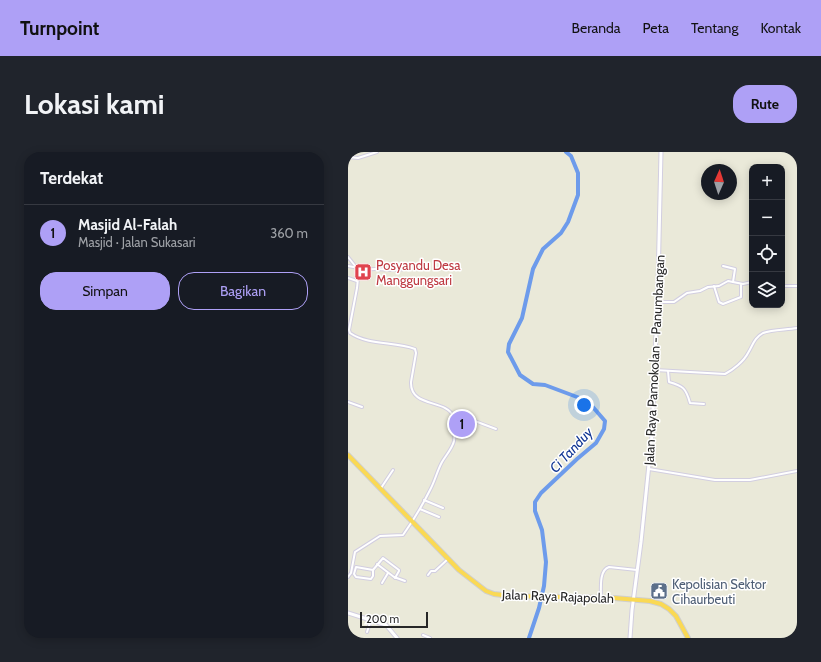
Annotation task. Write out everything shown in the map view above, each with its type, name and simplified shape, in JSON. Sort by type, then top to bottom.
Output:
[{"type":"highway","name":"Jalan Raya Rajapolah","points":[[348,455],[464,575],[486,591],[506,596],[601,598],[650,601],[669,608],[676,616],[688,638]]},
{"type":"main road","name":"Jalan Raya Pamokolan - Panumbangan","points":[[630,638],[652,435],[658,302],[661,152]]},
{"type":"main road","points":[[348,613],[388,627],[397,638]]},
{"type":"street","points":[[348,157],[358,158],[377,152]]},
{"type":"street","points":[[348,257],[356,267]]},
{"type":"street","points":[[348,266],[368,271],[374,269],[396,271],[405,269]]},
{"type":"street","points":[[723,266],[735,269],[733,282]]},
{"type":"street","points":[[359,268],[349,332],[351,335],[375,343],[415,349],[416,353],[410,382],[413,393],[418,398],[440,406],[453,416],[470,422],[472,420],[496,429]]},
{"type":"street","points":[[348,278],[357,281]]},
{"type":"street","points":[[658,302],[674,302],[687,293],[719,286],[728,281],[741,284],[749,283]]},
{"type":"street","points":[[714,286],[719,302],[723,304],[740,297],[741,284]]},
{"type":"street","points":[[785,286],[797,286]]},
{"type":"street","points":[[655,370],[725,374],[732,370],[745,357],[753,342],[760,335],[770,331],[797,328]]},
{"type":"street","points":[[668,371],[668,382],[680,385],[688,395],[690,403],[704,404]]},
{"type":"street","points":[[348,402],[362,407]]},
{"type":"street","points":[[348,577],[351,573],[355,552],[380,536],[403,535],[412,522],[430,491],[442,462],[453,442],[455,429],[453,416]]},
{"type":"street","points":[[649,469],[715,480],[750,480],[797,471]]},
{"type":"street","points":[[380,489],[393,470]]},
{"type":"street","points":[[424,500],[443,508]]},
{"type":"street","points":[[420,508],[440,517]]},
{"type":"street","points":[[356,567],[354,574],[356,577],[371,579],[373,576],[373,570],[382,557]]},
{"type":"street","points":[[353,564],[371,568],[383,558],[399,570],[395,578]]},
{"type":"street","points":[[428,575],[431,571],[435,571],[448,559]]},
{"type":"street","points":[[353,564],[356,567],[373,570]]},
{"type":"street","points":[[377,564],[395,578],[405,581]]},
{"type":"street","points":[[601,598],[602,572],[605,568],[609,567],[637,570]]},
{"type":"street","points":[[382,583],[388,573]]},
{"type":"street","points":[[367,632],[371,620]]},
{"type":"street","points":[[423,635],[430,638]]},
{"type":"waterway","name":"Ci Tanduy","points":[[529,638],[539,608],[544,586],[546,562],[542,530],[535,511],[535,502],[541,493],[596,443],[604,429],[605,421],[592,406],[577,397],[545,385],[533,384],[520,375],[508,352],[509,344],[522,318],[533,269],[543,249],[561,233],[568,222],[578,195],[578,173],[571,156],[566,152]]},
{"type":"place","name":"Posyandu Desa Manggungsari","points":[[363,272]]},
{"type":"place","name":"Masjid Al-Falah","points":[[462,424]]},
{"type":"place","name":"Kepolisian Sektor Cihaurbeuti","points":[[659,591]]}]
